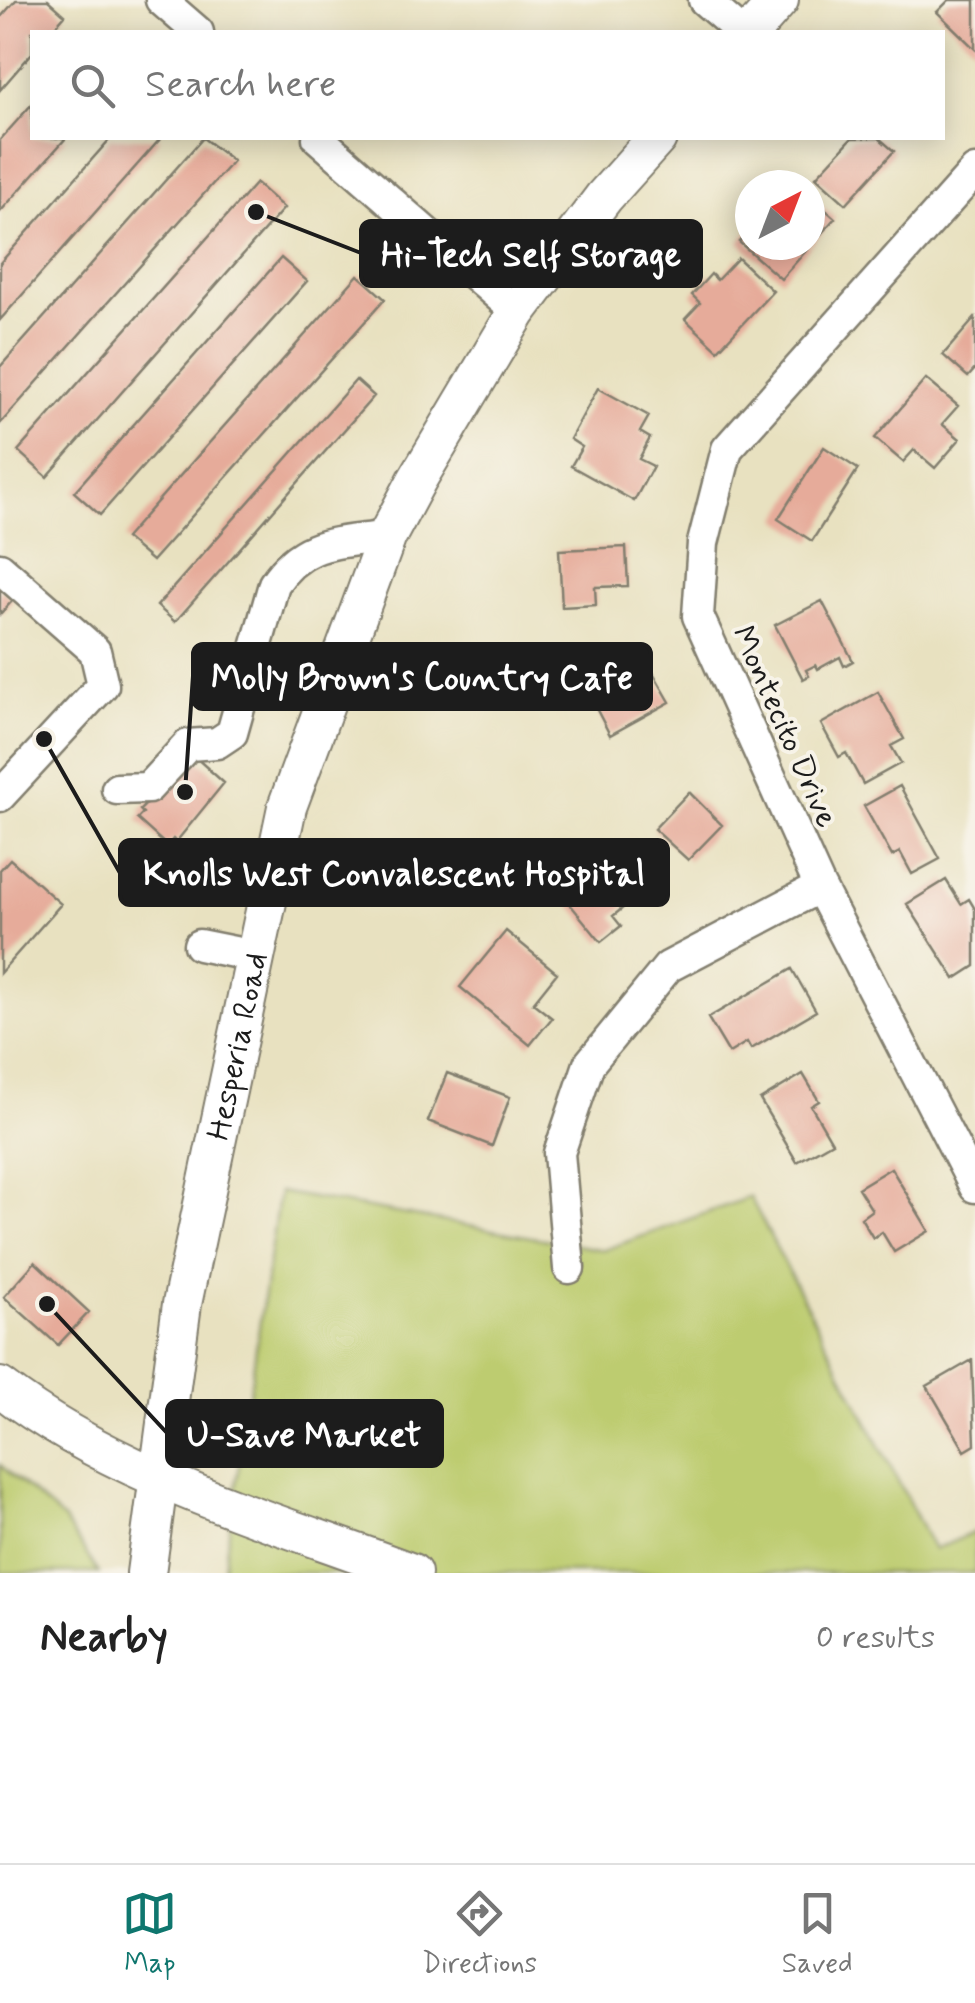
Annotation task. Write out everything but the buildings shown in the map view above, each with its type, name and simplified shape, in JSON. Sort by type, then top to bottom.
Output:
[{"type":"main road","points":[[753,30],[780,0]]},
{"type":"main road","name":"Hesperia Road","points":[[146,1573],[182,1304],[287,807],[386,536],[516,312],[604,197],[656,140]]},
{"type":"main road","points":[[0,1387],[39,1417],[103,1454],[412,1573]]},
{"type":"street","points":[[161,0],[196,30]]},
{"type":"street","points":[[704,0],[739,30]]},
{"type":"street","points":[[320,140],[516,312]]},
{"type":"street","name":"Montecito Drive","points":[[975,171],[728,449],[704,543],[698,616],[820,887],[975,1187]]},
{"type":"street","points":[[117,789],[148,788],[188,745],[228,738],[239,720],[274,584],[288,563],[305,550],[386,536]]},
{"type":"street","points":[[0,568],[95,651],[103,685],[0,796]]},
{"type":"street","points":[[569,1268],[559,1153],[588,1064],[668,967],[820,887]]},
{"type":"street","points":[[198,945],[254,956]]},
{"type":"green space","points":[[279,1192],[604,1250],[750,1197],[934,1550],[975,1532],[975,1573],[223,1573]]},
{"type":"green space","points":[[0,1465],[63,1519],[99,1573],[0,1573]]},
{"type":"place","name":"Hi-Tech Self Storage","points":[[256,212]]},
{"type":"place","name":"Knolls West Convalescent Hospital","points":[[44,739]]},
{"type":"place","name":"Molly Brown's Country Cafe","points":[[185,792]]},
{"type":"place","name":"U-Save Market","points":[[47,1304]]}]
